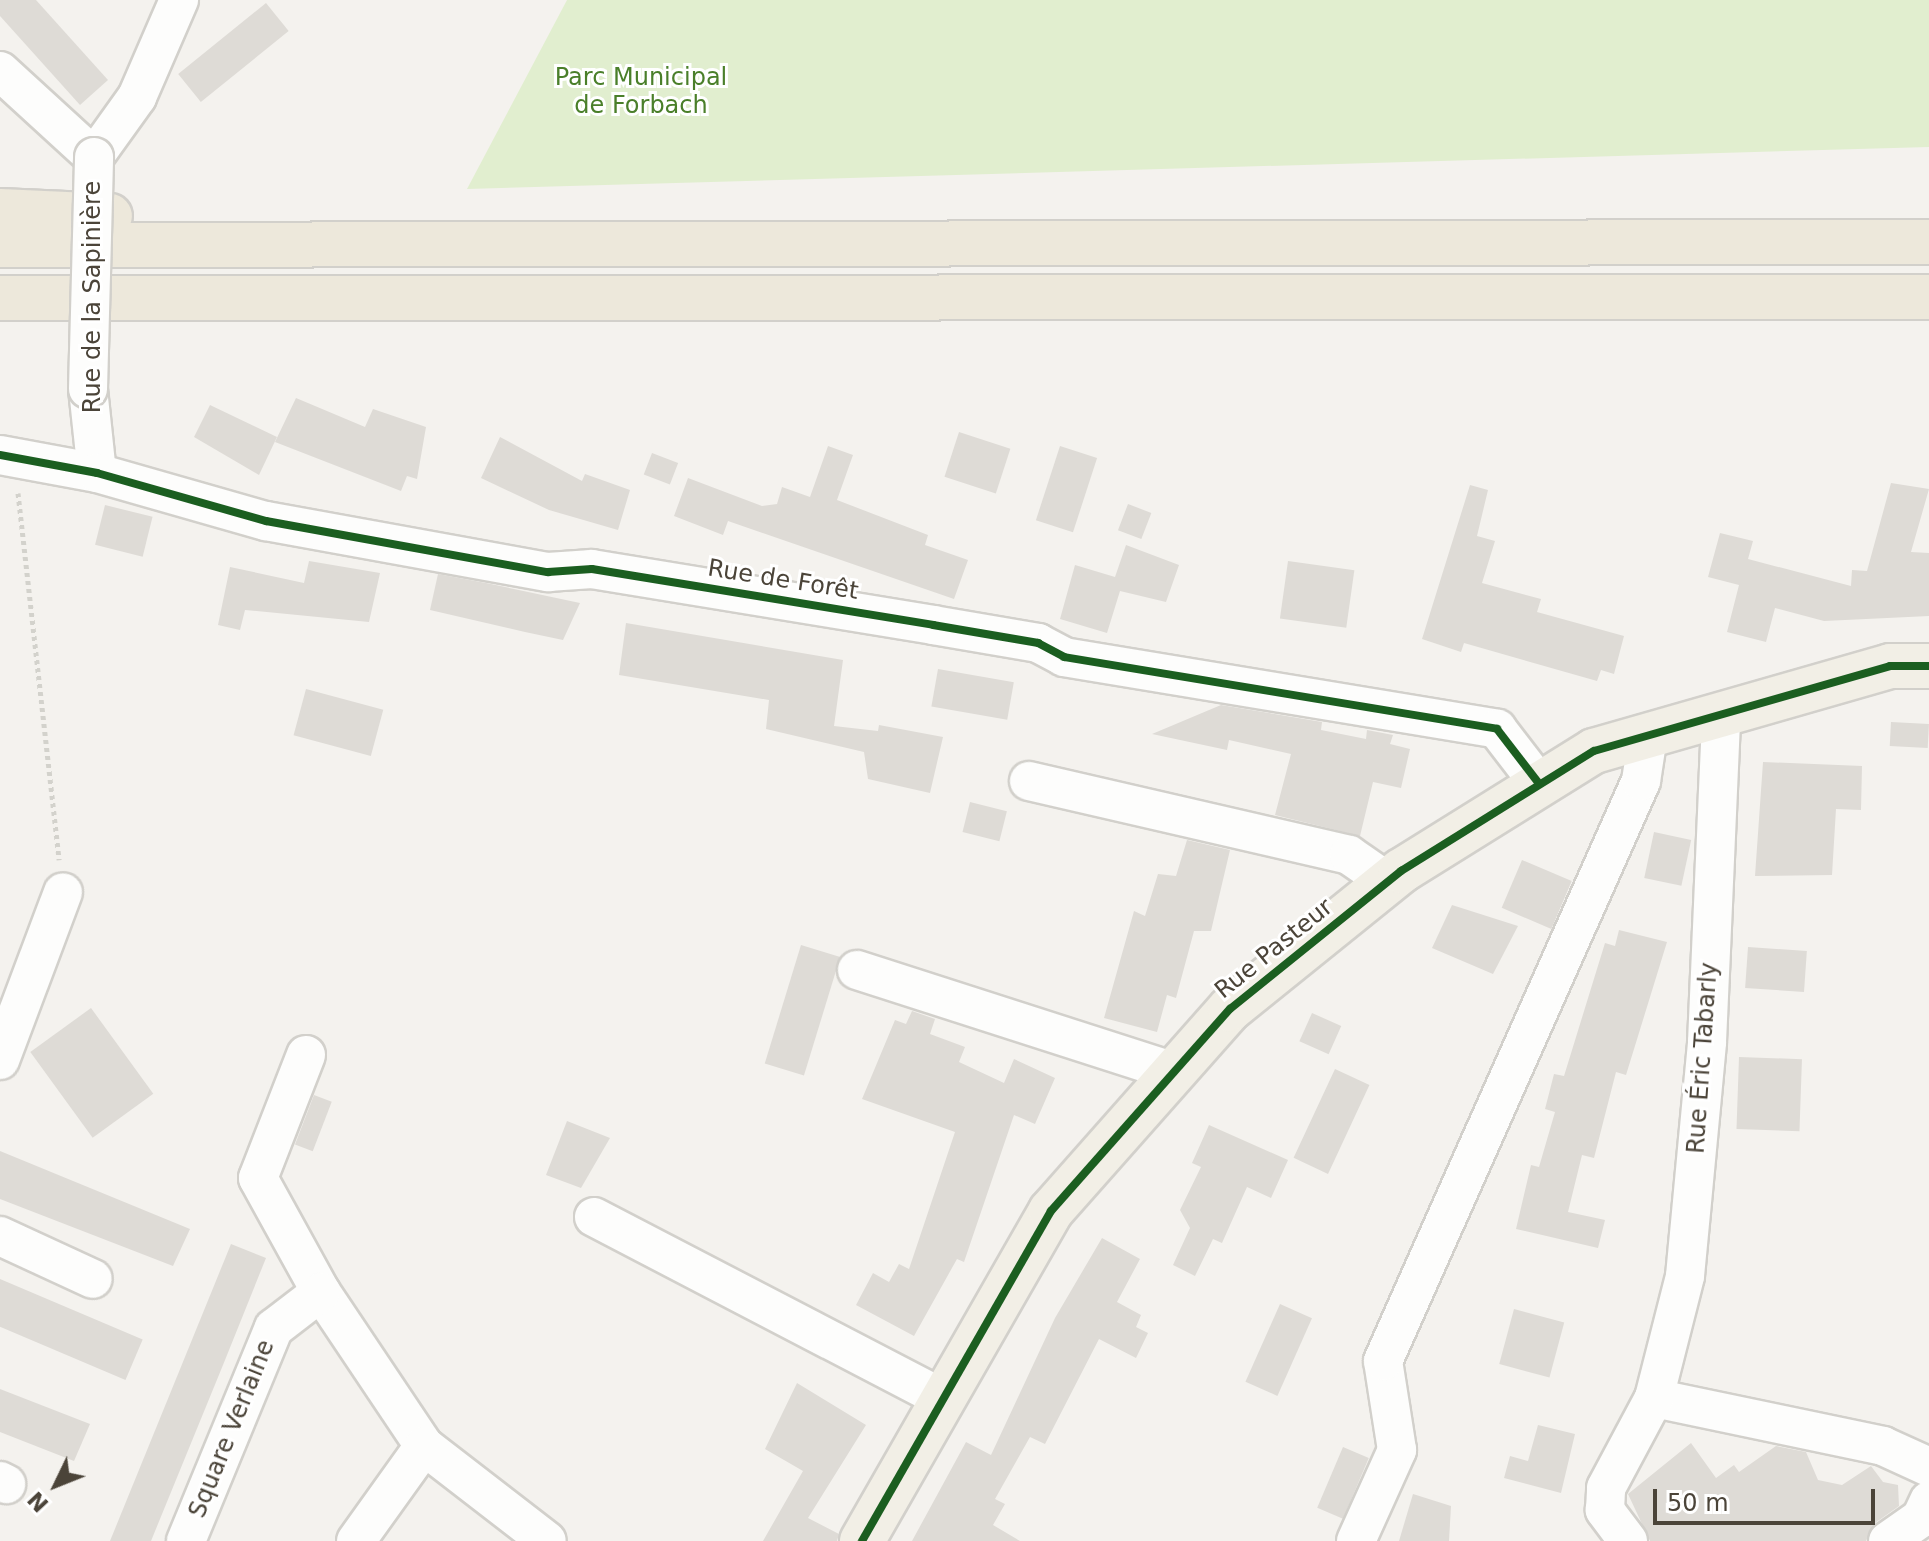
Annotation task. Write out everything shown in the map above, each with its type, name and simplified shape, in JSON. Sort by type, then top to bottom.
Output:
[{"type":"highway","points":[[0,211],[129,217],[303,240]]},
{"type":"highway","points":[[0,245],[303,240],[1929,242]]},
{"type":"highway","points":[[0,298],[1929,297]]},
{"type":"highway","points":[[0,306],[49,298]]},
{"type":"main road","name":"Rue Pasteur","points":[[862,1541],[1051,1211],[1230,1009],[1388,882],[1537,781],[1594,751],[1890,666],[1929,666]]},
{"type":"street","name":"Rue de la Sapinière","points":[[97,473],[88,389],[94,157],[137,97],[179,0]]},
{"type":"street","points":[[0,71],[94,157]]},
{"type":"street","name":"Rue de Forêt","points":[[11,458],[97,473],[266,521],[548,572],[592,569],[933,625],[1038,643],[1064,657],[1497,729],[1537,781]]},
{"type":"street","name":"Rue Éric Tabarly","points":[[1628,1541],[1605,1510],[1606,1488],[1654,1398],[1685,1276],[1707,1042],[1721,715]]},
{"type":"street","points":[[1356,1541],[1397,1450],[1383,1361],[1641,781],[1648,736]]},
{"type":"street","points":[[1029,781],[1349,855],[1388,882]]},
{"type":"street","points":[[0,1060],[63,892]]},
{"type":"street","points":[[857,970],[1174,1072]]},
{"type":"street","points":[[306,1055],[258,1178],[321,1292],[424,1446],[547,1541]]},
{"type":"street","points":[[594,1217],[943,1399]]},
{"type":"street","points":[[0,1236],[93,1279]]},
{"type":"street","name":"Square Verlaine","points":[[186,1541],[274,1328],[321,1292]]},
{"type":"street","points":[[1654,1398],[1890,1434],[1929,1467]]},
{"type":"street","points":[[356,1541],[424,1446]]},
{"type":"street","points":[[1888,1541],[1921,1518],[1929,1501]]},
{"type":"path","points":[[11,458],[63,892]]},
{"type":"green space","name":"Parc Municipal de Forbach","points":[[567,0],[1929,0],[1929,147],[467,189]]},
{"type":"building","points":[[0,0],[36,0],[108,80],[80,105],[0,16]]},
{"type":"building","points":[[266,3],[289,31],[201,102],[178,74]]},
{"type":"building","points":[[296,398],[365,427],[373,409],[426,427],[417,479],[407,476],[401,491],[275,442]]},
{"type":"building","points":[[210,405],[277,437],[259,475],[194,437]]},
{"type":"building","points":[[959,432],[1010,449],[996,493],[944,477]]},
{"type":"building","points":[[500,437],[582,481],[585,474],[630,490],[618,530],[549,510],[481,478]]},
{"type":"building","points":[[828,446],[853,455],[837,500],[928,535],[925,545],[968,560],[954,599],[728,521],[723,535],[674,516],[688,478],[762,506],[777,504],[782,487],[810,497]]},
{"type":"building","points":[[1060,446],[1097,458],[1073,532],[1036,520]]},
{"type":"building","points":[[652,453],[678,463],[670,485],[644,474]]},
{"type":"building","points":[[1891,483],[1929,489],[1911,552],[1929,553],[1929,616],[1824,621],[1775,608],[1766,642],[1727,632],[1739,585],[1708,577],[1720,533],[1753,541],[1748,559],[1851,586],[1852,570],[1867,571]]},
{"type":"building","points":[[1470,485],[1488,490],[1477,536],[1495,541],[1482,583],[1541,599],[1537,612],[1624,636],[1614,674],[1601,670],[1597,681],[1464,643],[1461,652],[1422,639]]},
{"type":"building","points":[[1128,504],[1151,513],[1141,539],[1118,530]]},
{"type":"building","points":[[105,505],[153,517],[143,557],[95,545]]},
{"type":"building","points":[[1126,545],[1179,565],[1166,602],[1120,591],[1107,633],[1060,619],[1075,565],[1115,577]]},
{"type":"building","points":[[309,561],[380,573],[369,622],[245,610],[240,630],[218,625],[230,567],[304,583]]},
{"type":"building","points":[[1288,561],[1354,570],[1346,628],[1280,618]]},
{"type":"building","points":[[438,574],[580,603],[563,640],[430,610]]},
{"type":"building","points":[[626,623],[843,660],[834,726],[878,731],[879,725],[943,737],[930,793],[868,779],[864,752],[766,729],[769,700],[619,675]]},
{"type":"building","points":[[938,669],[1014,682],[1007,720],[931,706]]},
{"type":"building","points":[[306,689],[383,710],[371,756],[294,735]]},
{"type":"building","points":[[1221,705],[1322,722],[1321,730],[1366,739],[1367,730],[1393,735],[1390,744],[1410,749],[1401,788],[1373,782],[1360,836],[1275,815],[1291,754],[1229,740],[1227,750],[1152,734]]},
{"type":"building","points":[[1891,722],[1929,724],[1928,748],[1890,746]]},
{"type":"building","points":[[1763,762],[1862,766],[1861,810],[1836,809],[1832,875],[1755,876]]},
{"type":"building","points":[[970,802],[1007,811],[999,841],[963,832]]},
{"type":"building","points":[[1654,832],[1691,840],[1681,886],[1644,878]]},
{"type":"building","points":[[1187,840],[1230,850],[1211,931],[1194,931],[1176,998],[1167,995],[1157,1032],[1104,1018],[1134,911],[1145,916],[1158,874],[1176,876]]},
{"type":"building","points":[[1522,860],[1572,881],[1551,929],[1502,908]]},
{"type":"building","points":[[1452,905],[1518,926],[1493,974],[1432,948]]},
{"type":"building","points":[[1619,930],[1667,942],[1626,1075],[1616,1072],[1594,1158],[1582,1155],[1568,1212],[1605,1220],[1598,1248],[1516,1229],[1531,1165],[1539,1167],[1555,1112],[1545,1109],[1554,1074],[1564,1076],[1605,943],[1615,946]]},
{"type":"building","points":[[801,945],[840,957],[804,1076],[765,1064]]},
{"type":"building","points":[[1748,947],[1807,951],[1804,992],[1745,988]]},
{"type":"building","points":[[91,1008],[153,1094],[93,1138],[30,1052]]},
{"type":"building","points":[[912,1011],[935,1019],[930,1034],[965,1047],[959,1062],[1004,1083],[1014,1059],[1055,1078],[1035,1124],[1014,1115],[964,1262],[957,1259],[914,1336],[856,1305],[873,1273],[889,1282],[899,1264],[909,1269],[955,1132],[862,1099],[895,1020],[906,1024]]},
{"type":"building","points":[[1312,1013],[1341,1026],[1329,1054],[1299,1041]]},
{"type":"building","points":[[1739,1057],[1802,1059],[1799,1131],[1736,1129]]},
{"type":"building","points":[[1335,1069],[1369,1085],[1328,1174],[1294,1158]]},
{"type":"building","points":[[314,1095],[332,1102],[313,1151],[295,1144]]},
{"type":"building","points":[[567,1121],[610,1138],[581,1188],[546,1175]]},
{"type":"building","points":[[1209,1125],[1288,1160],[1271,1198],[1247,1187],[1222,1243],[1213,1239],[1195,1276],[1173,1265],[1190,1228],[1180,1210],[1201,1167],[1192,1163]]},
{"type":"building","points":[[0,1151],[190,1229],[173,1266],[0,1199]]},
{"type":"building","points":[[1102,1238],[1140,1259],[1117,1302],[1141,1315],[1136,1327],[1148,1333],[1136,1358],[1099,1339],[1045,1444],[1030,1437],[995,1499],[1005,1504],[993,1525],[1020,1541],[912,1541],[966,1442],[991,1455],[1055,1318]]},
{"type":"building","points":[[231,1244],[266,1258],[223,1365],[151,1541],[110,1541]]},
{"type":"building","points":[[0,1279],[143,1340],[125,1380],[0,1327]]},
{"type":"building","points":[[1280,1304],[1312,1318],[1277,1396],[1245,1382]]},
{"type":"building","points":[[1514,1309],[1564,1322],[1549,1378],[1499,1364]]},
{"type":"building","points":[[797,1383],[866,1425],[808,1518],[839,1534],[837,1541],[763,1541],[803,1471],[765,1449]]},
{"type":"building","points":[[0,1389],[90,1424],[74,1461],[0,1432]]},
{"type":"building","points":[[1538,1425],[1575,1434],[1561,1493],[1504,1478],[1510,1456],[1528,1461]]},
{"type":"building","points":[[1691,1443],[1716,1478],[1734,1465],[1739,1472],[1776,1446],[1806,1452],[1818,1480],[1842,1485],[1871,1466],[1883,1482],[1898,1485],[1899,1506],[1875,1523],[1866,1541],[1650,1541],[1628,1494]]},
{"type":"building","points":[[1343,1447],[1369,1458],[1343,1519],[1317,1508]]},
{"type":"building","points":[[1413,1494],[1451,1506],[1449,1541],[1399,1541]]},
{"type":"cycle path","points":[[0,455],[97,473],[266,521],[548,572],[592,569],[933,625],[1038,643],[1064,657],[1497,729],[1537,781]]},
{"type":"cycle path","points":[[862,1541],[1051,1211],[1230,1009],[1401,871],[1594,751],[1890,666],[1929,666]]}]
